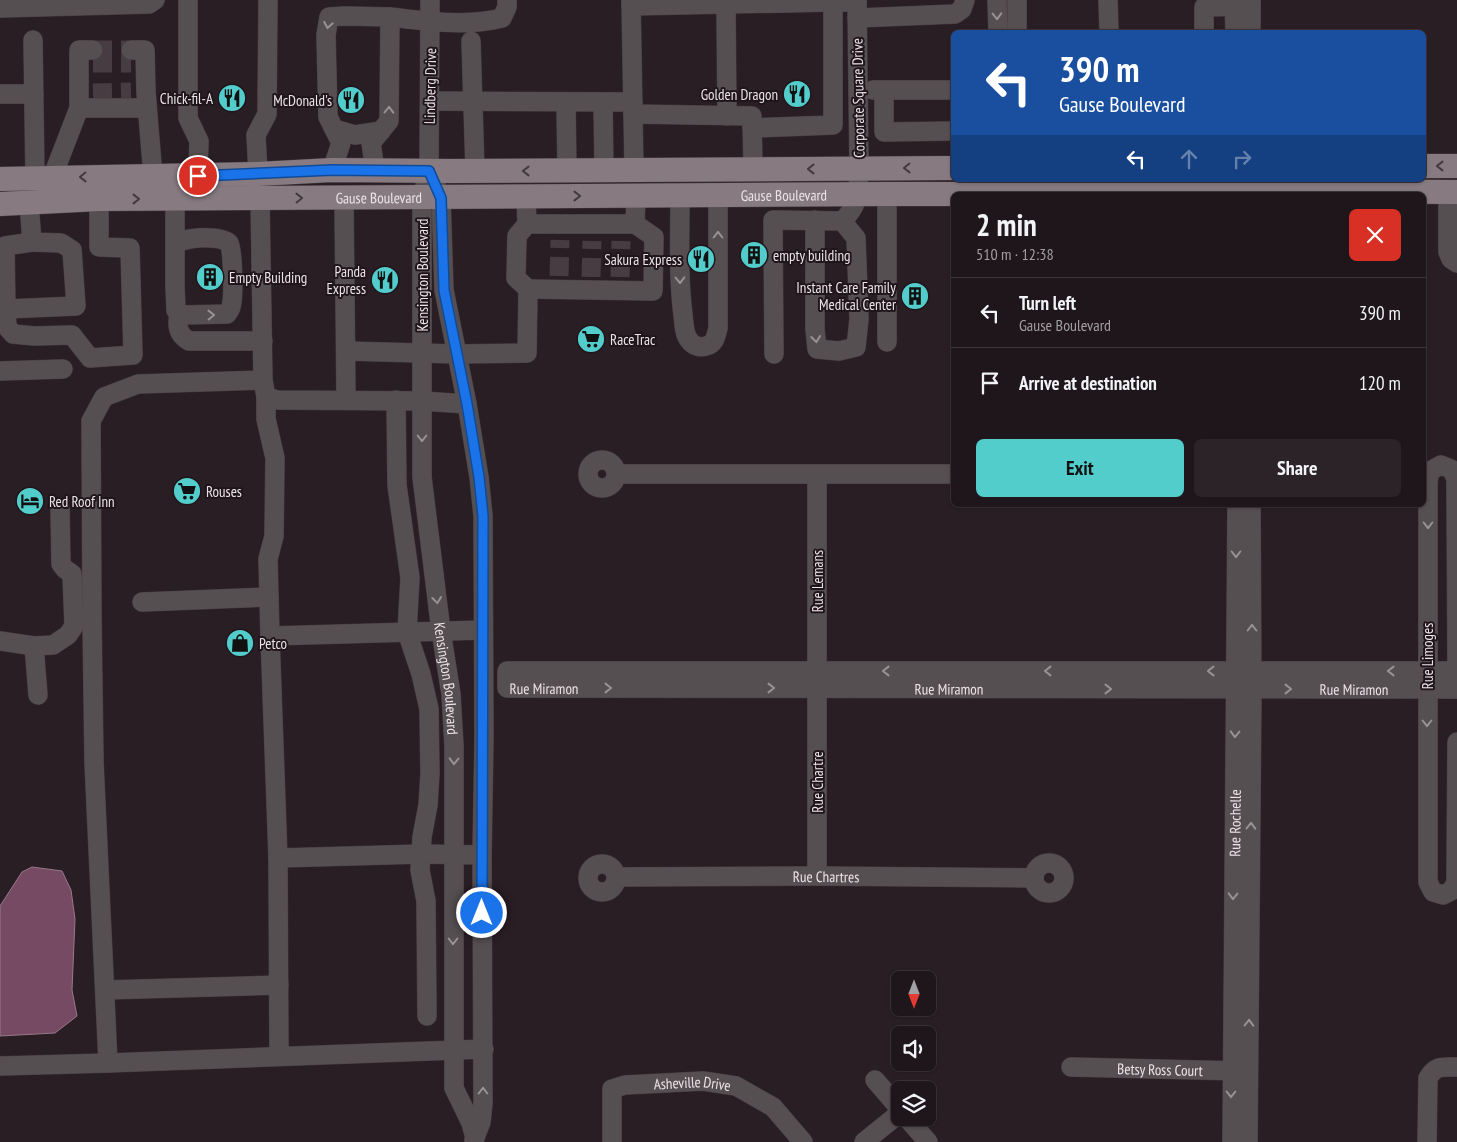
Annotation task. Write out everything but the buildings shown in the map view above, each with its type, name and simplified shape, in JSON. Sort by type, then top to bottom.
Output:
[{"type":"main road","points":[[1426,166],[1457,166]]},
{"type":"main road","name":"Gause Boulevard","points":[[0,204],[29,203],[105,192],[153,176],[258,174],[332,170],[951,168]]},
{"type":"main road","name":"Gause Boulevard","points":[[0,179],[43,178],[105,192],[175,199],[951,195]]},
{"type":"main road","name":"Gause Boulevard","points":[[1176,192],[1241,189],[1272,192]]},
{"type":"main road","name":"Gause Boulevard","points":[[1426,192],[1452,192]]},
{"type":"street","points":[[0,8],[149,4],[155,0]]},
{"type":"street","points":[[188,0],[188,118],[200,141],[198,176]]},
{"type":"street","points":[[258,174],[256,135],[267,114],[268,0]]},
{"type":"street","name":"Lindberg Drive","points":[[429,171],[430,0]]},
{"type":"street","points":[[332,170],[341,143],[328,117],[326,35],[329,17],[390,17],[430,22],[488,21],[502,18],[507,7],[507,0]]},
{"type":"street","points":[[634,170],[631,3],[831,2],[857,7],[955,14],[962,9],[966,0]]},
{"type":"street","points":[[997,0],[998,30]]},
{"type":"street","points":[[1017,0],[1017,30]]},
{"type":"street","points":[[1108,0],[1109,30]]},
{"type":"street","points":[[752,128],[833,125],[831,2]]},
{"type":"street","points":[[1204,30],[1204,7],[1243,3]]},
{"type":"street","points":[[1236,30],[1243,3]]},
{"type":"street","points":[[1243,3],[1250,30]]},
{"type":"street","points":[[726,4],[727,116]]},
{"type":"street","name":"Corporate Square Drive","points":[[857,7],[858,195]]},
{"type":"street","points":[[375,170],[371,143],[389,121],[390,17]]},
{"type":"street","points":[[33,40],[34,94],[43,178]]},
{"type":"street","points":[[471,41],[475,171]]},
{"type":"street","points":[[136,58],[153,176]]},
{"type":"street","points":[[43,178],[84,98],[88,59]]},
{"type":"street","points":[[884,90],[884,132],[951,131]]},
{"type":"street","points":[[858,91],[951,90]]},
{"type":"street","points":[[0,94],[34,94]]},
{"type":"street","points":[[84,98],[141,98]]},
{"type":"street","points":[[430,102],[603,102],[633,108],[727,116],[752,116],[753,169]]},
{"type":"street","points":[[566,102],[567,170]]},
{"type":"street","points":[[603,102],[604,170]]},
{"type":"street","points":[[334,129],[355,135],[381,131]]},
{"type":"street","name":"Kensington Boulevard","points":[[429,171],[444,290],[467,404],[479,477],[483,516],[484,738],[482,855],[484,1049],[481,1122],[474,1140]]},
{"type":"street","points":[[3,309],[76,306],[72,250],[60,243],[32,242],[5,246],[3,309],[7,326],[13,334],[34,336],[72,335],[90,358],[133,356],[130,248],[99,247],[105,192]]},
{"type":"street","points":[[1452,192],[1448,252],[1451,259],[1457,263]]},
{"type":"street","points":[[887,194],[887,342]]},
{"type":"street","points":[[773,220],[842,221],[851,213],[858,195]]},
{"type":"street","points":[[626,230],[636,196]]},
{"type":"street","points":[[680,196],[680,285],[686,333],[689,341],[697,346],[704,347],[711,345],[716,338],[718,328],[718,196]]},
{"type":"street","points":[[772,196],[774,354]]},
{"type":"street","name":"Kensington Boulevard","points":[[432,197],[422,353],[422,477],[441,631],[451,694],[454,746],[454,1088],[471,1123],[474,1140]]},
{"type":"street","points":[[346,351],[457,354],[527,353],[528,289],[516,278],[517,236],[527,224],[526,197]]},
{"type":"street","points":[[344,198],[346,400]]},
{"type":"street","points":[[175,199],[175,303],[179,313],[178,329],[180,334],[189,341],[263,341]]},
{"type":"street","points":[[260,199],[266,419],[275,458],[274,536],[268,559],[278,858],[279,1056]]},
{"type":"street","points":[[29,203],[32,242]]},
{"type":"street","points":[[816,220],[814,329],[817,350],[840,351],[856,347],[859,320],[856,238],[842,221]]},
{"type":"street","points":[[527,224],[560,232],[626,230],[654,237],[653,290],[619,284],[590,283],[559,283],[528,289]]},
{"type":"street","points":[[175,246],[183,240],[189,239],[261,239]]},
{"type":"street","points":[[179,313],[182,315],[223,315],[229,311],[232,303],[232,254],[231,247],[226,240]]},
{"type":"street","points":[[0,371],[62,369]]},
{"type":"street","points":[[108,1063],[94,753],[91,421],[104,397],[138,384],[265,389],[277,400],[396,400],[467,404]]},
{"type":"street","points":[[396,400],[397,485],[410,578],[407,632],[421,674],[429,709],[430,772],[420,870],[426,901],[426,1016]]},
{"type":"street","name":"Rue Limoges","points":[[1457,667],[1456,478],[1451,470],[1441,465],[1430,471],[1428,481],[1427,680],[1428,882],[1433,892],[1443,895],[1451,891],[1456,883],[1457,742]]},
{"type":"street","points":[[617,474],[951,474]]},
{"type":"street","name":"Rue Lemans","points":[[817,474],[817,680]]},
{"type":"street","name":"Rue Rochelle","points":[[1237,507],[1244,680]]},
{"type":"street","name":"Rue Rochelle","points":[[1232,1142],[1240,1071],[1244,680],[1251,507]]},
{"type":"street","points":[[0,641],[34,646],[53,645],[68,635],[74,626],[72,574],[61,564],[60,508]]},
{"type":"street","points":[[142,602],[269,597]]},
{"type":"street","points":[[270,636],[483,630]]},
{"type":"street","points":[[34,646],[38,695]]},
{"type":"street","name":"Rue Miramon","points":[[817,680],[508,671],[507,688],[817,680],[1427,680],[1457,671]]},
{"type":"street","name":"Rue Chartre","points":[[817,680],[817,876]]},
{"type":"street","name":"Rue Miramon","points":[[1427,680],[1457,689]]},
{"type":"street","points":[[278,858],[422,854],[482,855]]},
{"type":"street","name":"Rue Chartres","points":[[617,877],[1034,878]]},
{"type":"street","points":[[105,990],[279,985]]},
{"type":"street","points":[[0,1066],[484,1049]]},
{"type":"street","points":[[1427,1142],[1428,1078],[1433,1070],[1440,1067],[1457,1067]]},
{"type":"street","name":"Betsy Ross Court","points":[[1071,1068],[1240,1071]]},
{"type":"street","name":"Rue Rochelle","points":[[1240,1071],[1248,1142]]},
{"type":"street","points":[[875,1080],[891,1099]]},
{"type":"street","name":"Asheville Drive","points":[[612,1142],[612,1089],[625,1085],[703,1081],[736,1086],[773,1107],[803,1142]]},
{"type":"street","points":[[864,1142],[891,1120]]},
{"type":"street","points":[[914,1126],[928,1142]]},
{"type":"shaded area","points":[[32,867],[62,871],[71,890],[75,919],[72,990],[77,1016],[55,1033],[0,1036],[0,906],[22,872]]},
{"type":"tunnel","points":[[93,50],[131,50]]},
{"type":"tunnel","points":[[93,63],[131,63]]},
{"type":"tunnel","points":[[93,93],[131,92]]},
{"type":"tunnel","points":[[559,276],[560,240]]},
{"type":"tunnel","points":[[591,277],[592,241]]},
{"type":"tunnel","points":[[620,277],[621,241]]},
{"type":"place","name":"Golden Dragon","points":[[797,94]]},
{"type":"place","name":"Chick-fil-A","points":[[232,98]]},
{"type":"place","name":"McDonald's","points":[[351,100]]},
{"type":"place","name":"empty building","points":[[754,255]]},
{"type":"place","name":"Sakura Express","points":[[701,259]]},
{"type":"place","name":"Empty Building","points":[[210,277]]},
{"type":"place","name":"Panda Express","points":[[385,280]]},
{"type":"place","name":"Instant Care Family Medical Center","points":[[915,296]]},
{"type":"place","name":"RaceTrac","points":[[591,339]]},
{"type":"place","name":"Rouses","points":[[187,491]]},
{"type":"place","name":"Red Roof Inn","points":[[30,501]]},
{"type":"place","name":"Petco","points":[[240,643]]},
{"type":"route","points":[[198,176],[332,170],[429,171],[441,198],[444,290],[467,404],[479,477],[483,516],[484,738],[482,913]]}]
